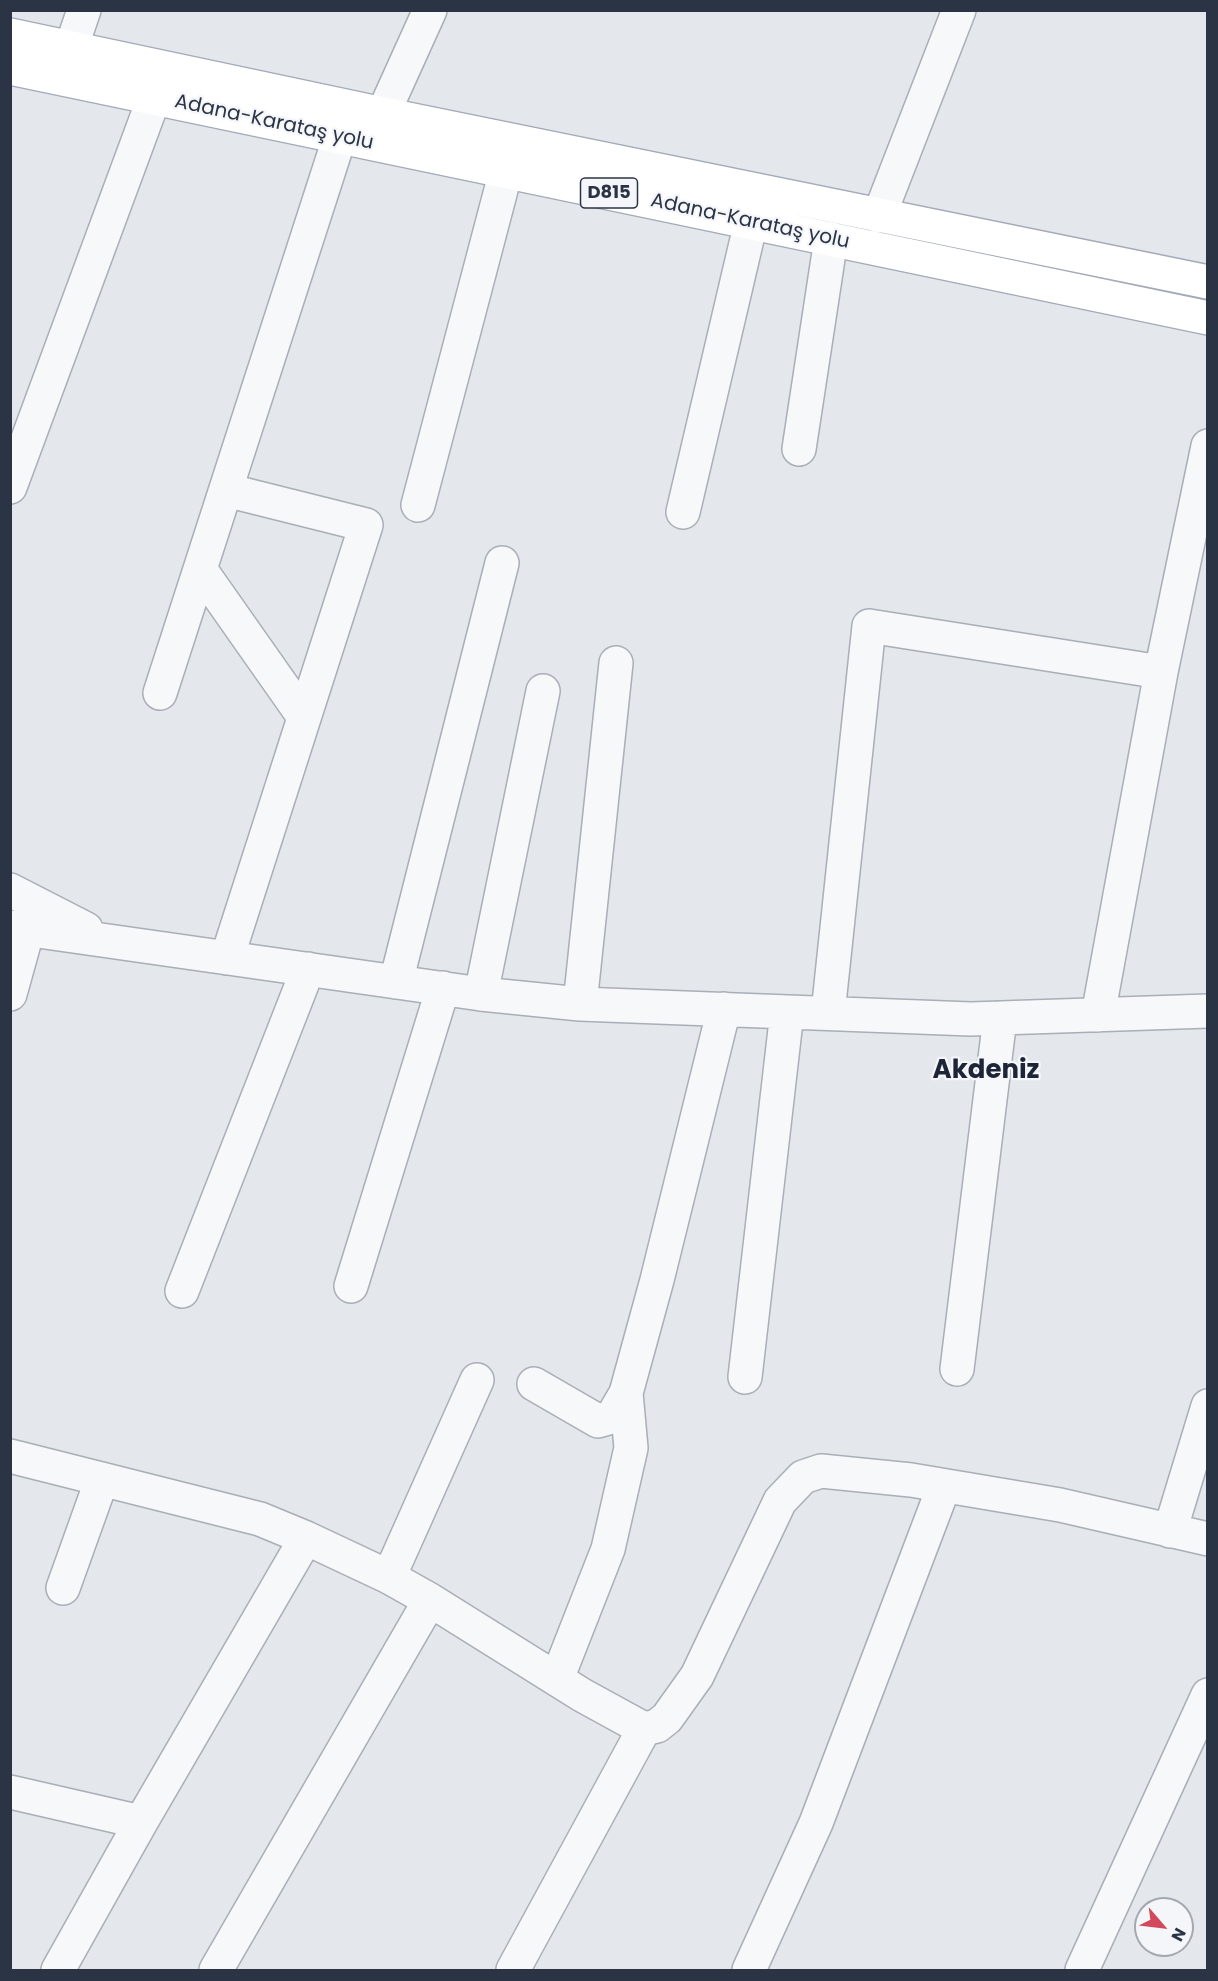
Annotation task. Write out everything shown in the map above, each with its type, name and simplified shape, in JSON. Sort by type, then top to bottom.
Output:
[{"type":"main road","name":"Adana-Karataş yolu","points":[[10,35],[383,114],[1208,282]]},
{"type":"main road","name":"Adana-Karataş yolu","points":[[10,68],[1208,318]]},
{"type":"street","points":[[71,48],[84,10]]},
{"type":"street","points":[[383,114],[430,10]]},
{"type":"street","points":[[879,216],[959,10]]},
{"type":"street","points":[[10,487],[154,98]]},
{"type":"street","points":[[160,693],[340,136]]},
{"type":"street","points":[[418,505],[506,171]]},
{"type":"street","points":[[683,512],[751,222]]},
{"type":"street","points":[[799,449],[831,239]]},
{"type":"street","points":[[1098,1015],[1161,672],[1208,446]]},
{"type":"street","points":[[226,490],[366,525],[227,958]]},
{"type":"street","points":[[396,982],[502,563]]},
{"type":"street","points":[[200,569],[304,717]]},
{"type":"street","points":[[828,1013],[869,626],[1161,672]]},
{"type":"street","points":[[580,1004],[616,663]]},
{"type":"street","points":[[481,994],[543,691]]},
{"type":"street","points":[[10,890],[108,941]]},
{"type":"street","points":[[10,994],[19,928],[481,994],[580,1004],[1000,1018],[1208,1011]]},
{"type":"street","points":[[182,1291],[308,969]]},
{"type":"street","points":[[351,1286],[443,988]]},
{"type":"street","points":[[534,1384],[598,1421],[612,1417],[626,1393],[657,1280],[724,1009]]},
{"type":"street","points":[[745,1377],[787,1012]]},
{"type":"street","points":[[957,1369],[1000,1018]]},
{"type":"street","points":[[389,1577],[477,1380]]},
{"type":"street","points":[[557,1679],[608,1549],[631,1448],[626,1393]]},
{"type":"street","points":[[1170,1531],[1208,1406]]},
{"type":"street","points":[[10,1456],[260,1519],[306,1538],[389,1577],[430,1600],[557,1679],[644,1729],[657,1726],[667,1718],[697,1676],[780,1501],[803,1477],[821,1471],[944,1486],[1060,1505],[1208,1539]]},
{"type":"street","points":[[63,1588],[102,1479]]},
{"type":"street","points":[[749,1971],[816,1823],[944,1486]]},
{"type":"street","points":[[58,1971],[141,1822],[306,1538]]},
{"type":"street","points":[[216,1971],[430,1600]]},
{"type":"street","points":[[1082,1971],[1208,1695]]},
{"type":"street","points":[[520,1968],[644,1729]]},
{"type":"street","points":[[10,1792],[141,1822]]},
{"type":"district","name":"Akdeniz","points":[[986,1071]]}]
